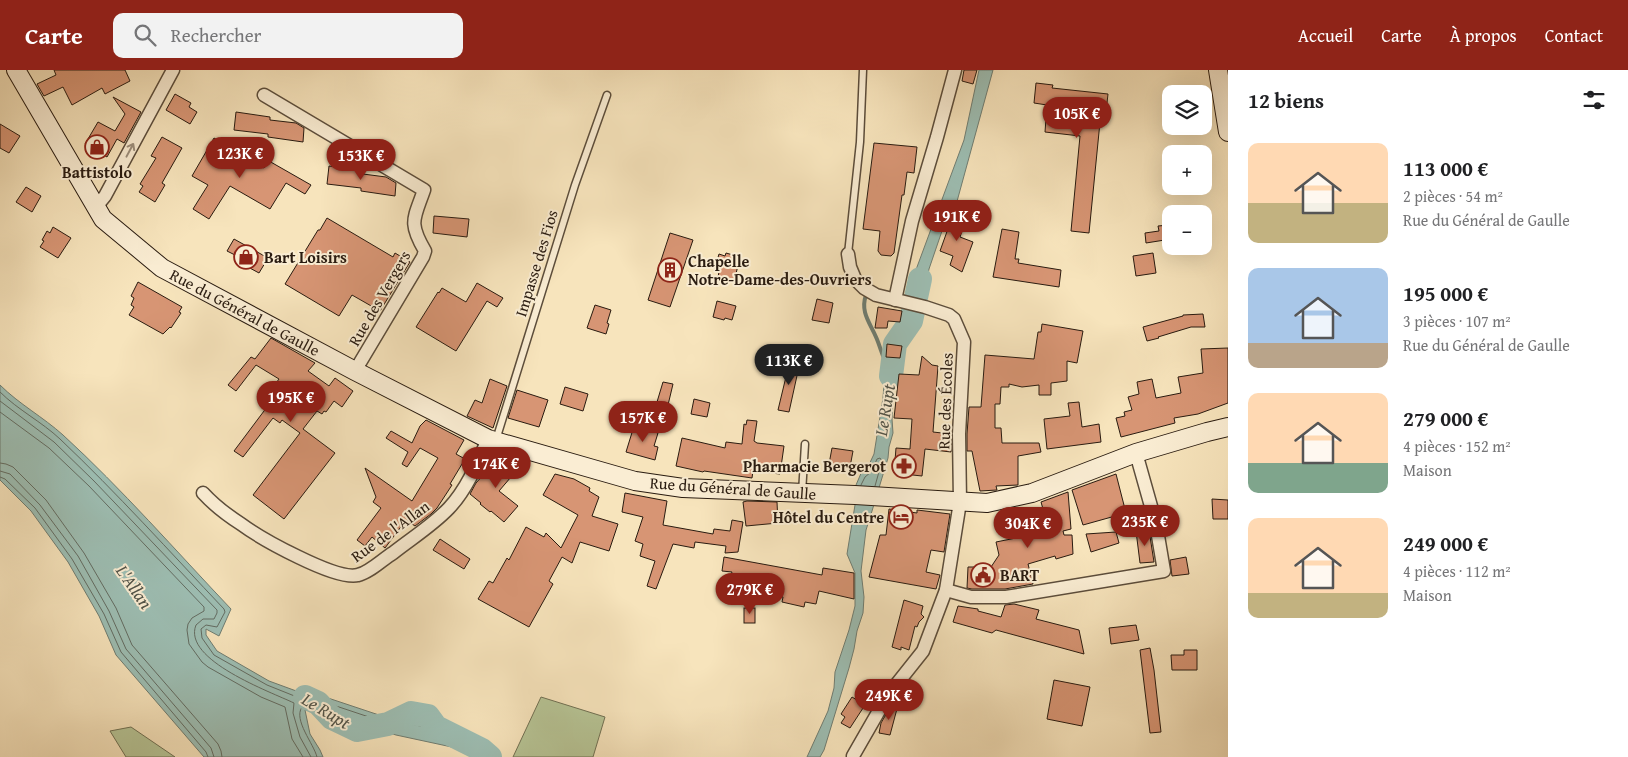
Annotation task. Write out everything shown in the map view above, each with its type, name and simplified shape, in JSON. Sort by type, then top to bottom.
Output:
[{"type":"main road","name":"Rue du Général de Gaulle","points":[[16,70],[103,219],[162,268],[355,371],[492,440],[635,482],[683,488],[987,503],[1032,493],[1136,454],[1228,427]]},
{"type":"main road","points":[[1218,70],[1228,132]]},
{"type":"street","points":[[96,207],[105,196],[173,70]]},
{"type":"street","points":[[900,301],[912,221],[955,70]]},
{"type":"street","name":"Rue des Vergers","points":[[264,95],[424,190],[414,221],[415,232],[425,251],[424,257],[355,371]]},
{"type":"street","name":"Rue des Écoles","points":[[848,254],[855,279],[861,285],[876,295],[949,315],[954,319],[964,342],[959,434],[960,502],[946,590],[923,651],[888,695],[853,756]]},
{"type":"street","name":"Rue de l'Allan","points":[[203,493],[221,509],[266,540],[332,571],[357,576],[374,566],[436,520],[450,506],[492,440]]},
{"type":"street","points":[[946,590],[971,597],[1006,596],[1164,571],[1156,524],[1136,454]]},
{"type":"lane","points":[[848,254],[860,142],[863,70]]},
{"type":"lane","name":"Impasse des Fios","points":[[492,440],[575,185],[607,95]]},
{"type":"lane","points":[[802,494],[805,444]]},
{"type":"green space","points":[[541,697],[605,717],[593,757],[513,757]]},
{"type":"green space","points":[[131,727],[175,757],[126,757],[110,731]]},
{"type":"water","points":[[979,70],[993,70],[956,205],[943,228],[929,269],[922,303],[913,300],[911,297],[917,267],[964,140]]},
{"type":"water","points":[[886,357],[900,358],[894,380],[893,433],[888,458],[866,530],[861,571],[864,597],[863,613],[849,668],[824,750],[820,757],[807,757],[828,711],[834,688],[835,672],[855,606],[855,573],[847,554],[855,505],[856,485],[862,471],[867,469],[874,454],[883,398]]},
{"type":"water","name":"L'Allan","points":[[0,385],[55,428],[85,456],[128,498],[231,609],[219,636],[206,629],[206,635],[217,651],[269,681],[299,692],[328,698],[382,716],[446,733],[472,736],[488,745],[497,757],[481,757],[475,752],[396,735],[338,717],[305,710],[310,734],[323,757],[204,757],[116,655],[99,616],[68,562],[31,511],[0,480]]},
{"type":"building","points":[[54,70],[125,70],[130,81],[105,94],[102,88],[72,105],[63,87],[44,96],[37,84],[56,75]]},
{"type":"building","points":[[964,70],[977,70],[973,84],[962,81]]},
{"type":"building","points":[[1036,83],[1053,85],[1052,88],[1108,94],[1106,112],[1101,112],[1089,233],[1071,231],[1080,136],[1045,132],[1047,105],[1034,103]]},
{"type":"building","points":[[175,94],[191,103],[189,107],[197,112],[190,124],[166,110]]},
{"type":"building","points":[[113,97],[141,112],[124,143],[117,139],[107,157],[85,144],[98,122],[115,131],[125,114]]},
{"type":"building","points":[[236,112],[270,117],[270,120],[296,123],[304,128],[303,142],[268,137],[268,134],[234,130]]},
{"type":"building","points":[[0,124],[20,136],[9,153],[0,148]]},
{"type":"building","points":[[162,137],[182,148],[162,183],[165,185],[155,202],[139,192],[143,186],[140,184],[156,158],[151,156]]},
{"type":"building","points":[[214,138],[264,168],[269,161],[311,185],[305,194],[286,183],[270,209],[230,186],[209,219],[193,209],[208,185],[192,176]]},
{"type":"building","points":[[874,143],[917,147],[914,173],[907,172],[894,253],[891,256],[881,255],[878,251],[880,231],[863,229]]},
{"type":"building","points":[[329,166],[363,171],[363,174],[386,177],[396,183],[395,196],[361,191],[361,188],[327,184]]},
{"type":"building","points":[[26,187],[41,196],[32,212],[16,202]]},
{"type":"building","points":[[954,212],[967,217],[960,237],[973,242],[962,272],[950,265],[953,256],[940,251]]},
{"type":"building","points":[[434,216],[469,219],[467,237],[433,233]]},
{"type":"building","points":[[327,218],[393,257],[395,253],[410,262],[380,311],[352,295],[339,316],[285,284]]},
{"type":"building","points":[[1158,226],[1162,226],[1162,240],[1146,243],[1145,233],[1159,231]]},
{"type":"building","points":[[53,227],[71,238],[58,258],[40,247],[47,231],[50,233]]},
{"type":"building","points":[[1002,229],[1019,232],[1015,259],[1019,259],[1018,263],[1061,270],[1059,287],[993,277]]},
{"type":"building","name":"Chapelle Notre-Dame-des-Ouvriers","points":[[670,233],[693,240],[670,307],[648,300]]},
{"type":"building","points":[[234,239],[268,258],[259,273],[235,260],[237,256],[227,251]]},
{"type":"building","points":[[726,253],[740,257],[734,282],[719,279],[719,272],[714,271],[719,254],[725,256]]},
{"type":"building","points":[[1153,253],[1156,273],[1136,276],[1133,256]]},
{"type":"building","points":[[138,282],[182,307],[179,312],[181,313],[171,328],[163,334],[129,315],[134,307],[131,305],[134,298],[131,296]]},
{"type":"building","points":[[477,283],[503,298],[497,307],[487,301],[456,351],[416,327],[442,288],[466,302]]},
{"type":"building","points":[[817,299],[833,303],[829,323],[812,320]]},
{"type":"building","points":[[717,301],[736,306],[732,320],[713,317]]},
{"type":"building","points":[[595,305],[611,310],[606,334],[587,328]]},
{"type":"building","points":[[878,307],[902,311],[900,322],[888,321],[887,328],[875,328]]},
{"type":"building","points":[[1203,314],[1205,327],[1191,327],[1147,341],[1143,327],[1183,315]]},
{"type":"building","points":[[1042,324],[1083,331],[1077,363],[1067,361],[1067,381],[1051,383],[1051,395],[1039,395],[1039,385],[1022,387],[1009,384],[1009,387],[1001,387],[1000,404],[995,404],[995,428],[1001,428],[1002,443],[1039,443],[1041,452],[1018,456],[1018,485],[996,486],[997,490],[980,491],[972,451],[967,451],[967,434],[969,407],[981,407],[985,355],[1034,359],[1038,332],[1041,332]]},
{"type":"building","points":[[271,338],[315,363],[308,371],[329,386],[335,378],[353,391],[342,407],[334,401],[326,412],[324,411],[322,414],[317,411],[303,429],[335,453],[284,519],[253,495],[300,433],[282,420],[280,423],[273,418],[243,457],[234,451],[267,407],[262,402],[279,379],[256,365],[236,391],[228,385],[251,357],[255,359]]},
{"type":"building","points":[[887,344],[902,346],[900,358],[886,357]]},
{"type":"building","points":[[1228,348],[1228,403],[1198,414],[1174,418],[1175,423],[1121,437],[1116,418],[1125,416],[1124,412],[1132,410],[1128,397],[1139,394],[1137,382],[1152,379],[1156,398],[1181,393],[1178,377],[1203,373],[1201,349]]},
{"type":"building","points":[[922,356],[932,365],[938,366],[933,432],[951,434],[951,452],[925,449],[922,476],[894,473],[896,448],[910,449],[912,419],[894,418],[899,374],[919,375]]},
{"type":"building","points":[[790,360],[800,362],[789,412],[778,410]]},
{"type":"building","points":[[490,379],[507,386],[493,428],[467,416],[475,400],[482,403]]},
{"type":"building","points":[[663,382],[673,384],[668,405],[657,402]]},
{"type":"building","points":[[565,387],[588,394],[583,411],[560,404]]},
{"type":"building","points":[[517,390],[548,400],[539,427],[508,418]]},
{"type":"building","points":[[694,399],[710,403],[707,417],[691,414]]},
{"type":"building","points":[[1079,402],[1082,427],[1099,424],[1101,442],[1047,449],[1044,419],[1070,416],[1068,403]]},
{"type":"building","points":[[426,420],[464,440],[456,454],[465,459],[450,484],[452,485],[431,514],[415,526],[406,520],[385,548],[372,537],[365,546],[357,540],[381,508],[373,502],[376,497],[365,468],[412,501],[438,458],[420,448],[407,467],[402,464],[408,452],[386,438],[391,431],[412,443],[420,426]]},
{"type":"building","points":[[747,420],[757,421],[754,441],[784,446],[780,474],[753,471],[752,478],[703,472],[676,466],[682,438],[725,448],[726,442],[742,444],[744,424],[746,425]]},
{"type":"building","points":[[634,426],[658,433],[654,446],[658,447],[655,460],[626,452]]},
{"type":"building","points":[[832,448],[853,451],[850,467],[829,464]]},
{"type":"building","points":[[500,456],[503,458],[504,456],[515,465],[513,467],[517,470],[499,491],[518,506],[504,522],[470,494],[476,483]]},
{"type":"building","points":[[555,474],[574,479],[590,488],[589,491],[599,497],[592,516],[618,524],[609,551],[580,542],[572,563],[562,557],[549,581],[553,584],[529,627],[478,599],[489,581],[493,583],[507,558],[509,560],[526,527],[544,537],[546,533],[561,548],[578,515],[543,495]]},
{"type":"building","points":[[1116,474],[1126,513],[1083,525],[1072,490]]},
{"type":"building","points":[[1068,492],[1071,529],[1063,531],[1064,535],[1072,535],[1073,554],[1056,559],[1055,556],[1028,564],[1033,584],[1005,589],[967,588],[968,567],[991,567],[999,555],[996,542],[1036,534],[1031,512],[1043,509],[1041,502]]},
{"type":"building","points":[[625,493],[667,501],[663,525],[713,534],[714,529],[730,531],[732,520],[743,522],[738,552],[725,553],[726,546],[695,542],[694,548],[673,544],[656,589],[647,586],[655,561],[640,556],[643,544],[635,541],[643,517],[622,512]]},
{"type":"building","points":[[1212,499],[1228,500],[1228,519],[1213,519]]},
{"type":"building","points":[[743,502],[777,502],[778,523],[746,526]]},
{"type":"building","points":[[889,509],[917,513],[917,510],[950,514],[944,552],[931,550],[926,572],[940,575],[936,589],[869,577],[880,535],[886,535]]},
{"type":"building","points":[[1149,530],[1154,562],[1140,563],[1136,531]]},
{"type":"building","points":[[1116,532],[1119,543],[1091,552],[1086,534]]},
{"type":"building","points":[[440,539],[470,559],[464,569],[433,550]]},
{"type":"building","points":[[724,557],[822,575],[823,568],[854,573],[854,599],[819,591],[816,604],[805,602],[804,607],[782,602],[783,597],[765,593],[768,582],[731,575],[732,572],[722,571]]},
{"type":"building","points":[[1186,557],[1189,574],[1172,576],[1170,560]]},
{"type":"building","points":[[904,600],[923,606],[921,614],[924,617],[917,627],[915,626],[909,650],[901,647],[901,650],[892,647]]},
{"type":"building","points":[[1014,604],[1039,610],[1036,619],[1079,630],[1084,654],[996,630],[992,633],[953,622],[958,606],[978,609],[978,611],[1001,617],[1005,605]]},
{"type":"building","points":[[744,608],[755,608],[755,623],[744,623]]},
{"type":"building","points":[[1136,625],[1139,640],[1111,644],[1109,628]]},
{"type":"building","points":[[1150,648],[1161,732],[1150,733],[1140,650]]},
{"type":"building","points":[[1184,650],[1197,650],[1197,670],[1172,670],[1171,655],[1184,655]]},
{"type":"building","points":[[1054,680],[1090,687],[1082,726],[1047,719]]},
{"type":"building","points":[[852,697],[865,705],[850,728],[841,723],[845,717],[841,714]]},
{"type":"building","points":[[892,704],[898,705],[890,735],[879,733],[881,723]]},
{"type":"waterway","name":"Le Rupt","points":[[891,376],[895,344],[911,321],[920,279]]},
{"type":"waterway","points":[[866,295],[864,301],[866,317],[889,367]]},
{"type":"waterway","name":"Le Rupt","points":[[305,697],[318,703],[332,718],[357,730],[388,724],[411,713],[428,716],[436,727],[482,750],[490,757]]},
{"type":"place","name":"Battistolo","points":[[97,147]]},
{"type":"place","name":"Bart Loisirs","points":[[246,257]]},
{"type":"place","name":"Chapelle Notre-Dame-des-Ouvriers","points":[[670,270]]},
{"type":"place","name":"Pharmacie Bergerot","points":[[904,466]]},
{"type":"place","name":"Hôtel du Centre","points":[[901,517]]},
{"type":"place","name":"BART","points":[[983,575]]}]
